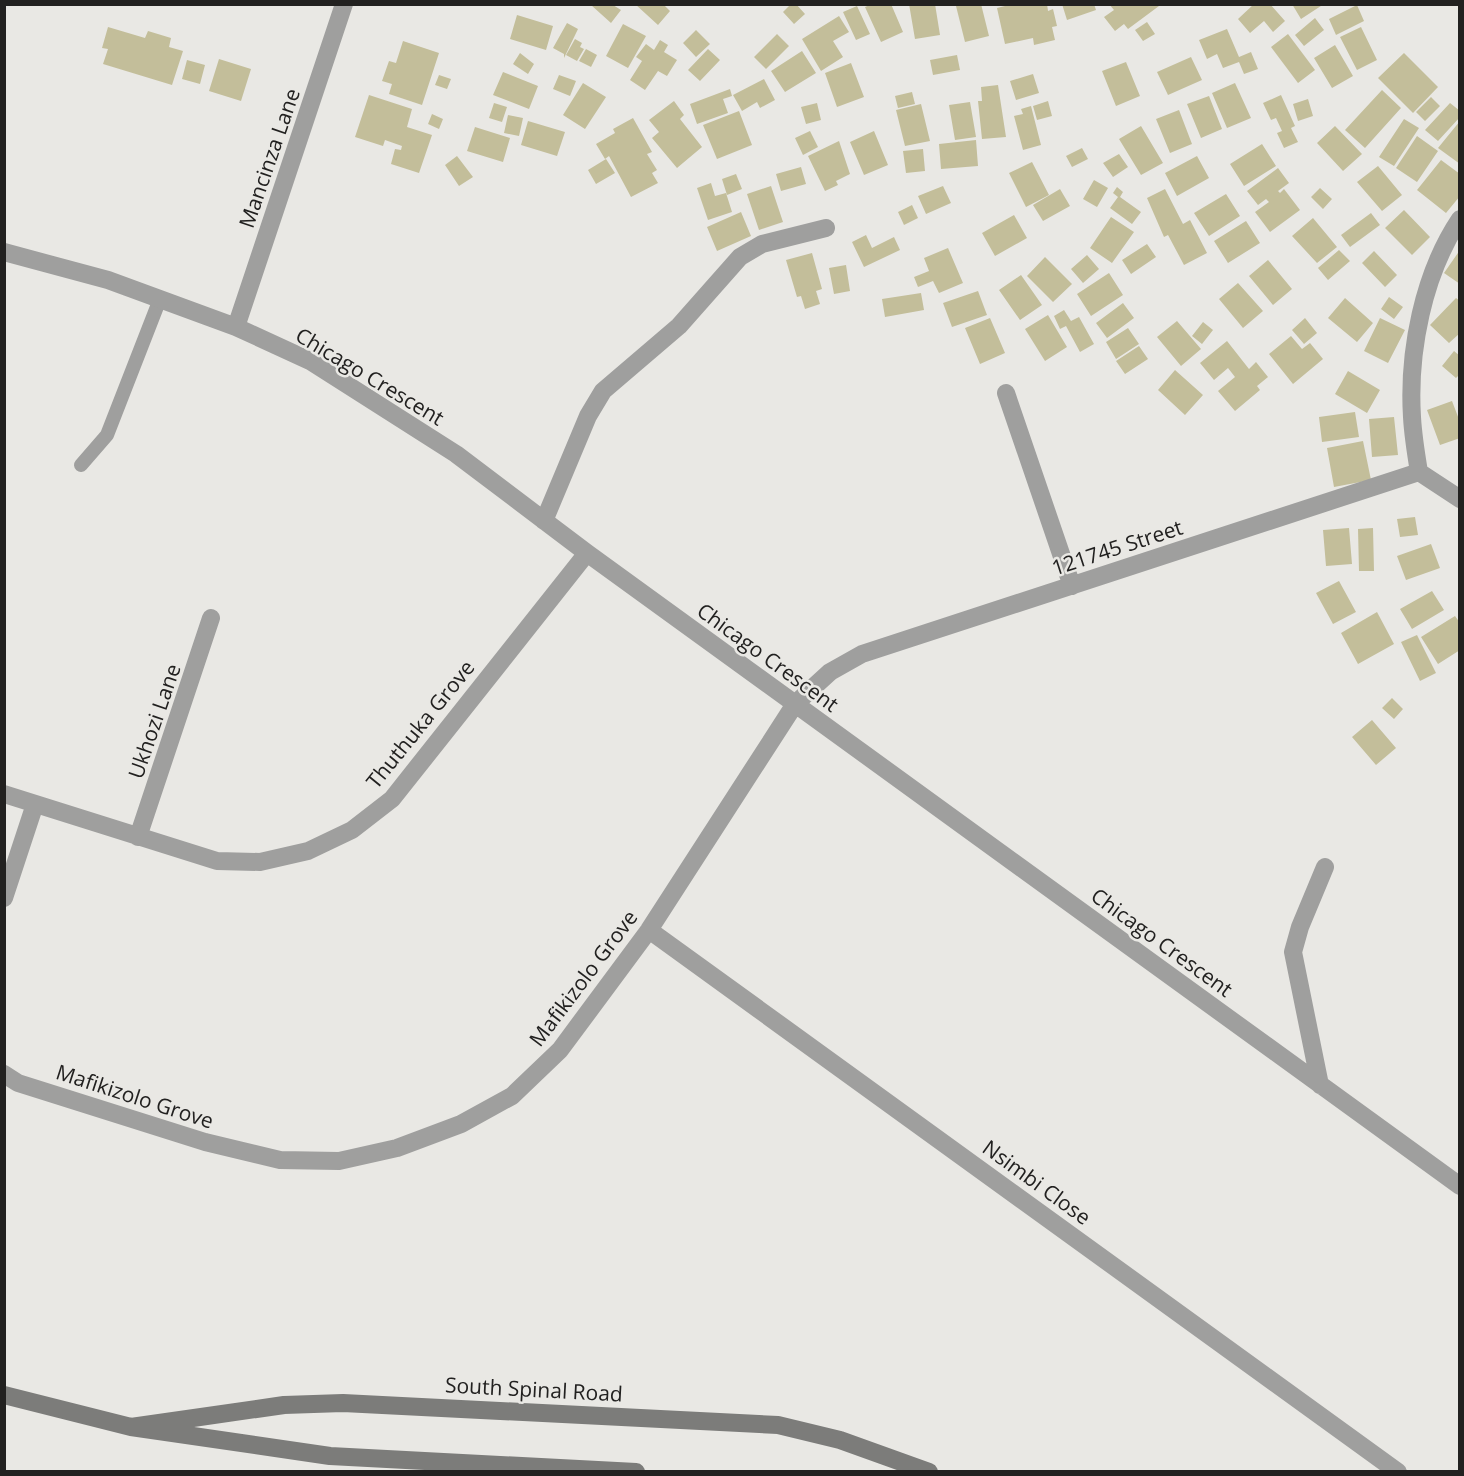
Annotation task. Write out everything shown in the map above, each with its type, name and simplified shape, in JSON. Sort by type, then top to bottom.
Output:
[{"type":"street","name":"Mancinza Lane","points":[[236,327],[344,4]]},
{"type":"street","points":[[1460,219],[1434,271],[1413,365],[1412,417],[1419,472],[1460,499]]},
{"type":"street","points":[[543,521],[588,416],[603,391],[679,326],[740,257],[762,244],[826,228]]},
{"type":"street","name":"Chicago Crescent","points":[[4,252],[108,280],[236,327],[310,361],[456,454],[586,553],[1460,1186]]},
{"type":"street","points":[[1006,393],[1072,586]]},
{"type":"street","name":"121745 Street","points":[[795,704],[830,672],[862,654],[1419,472]]},
{"type":"street","name":"Thuthuka Grove","points":[[4,794],[217,861],[260,862],[308,851],[352,830],[392,799],[586,553]]},
{"type":"street","name":"Ukhozi Lane","points":[[138,837],[211,618]]},
{"type":"street","name":"Mafikizolo Grove","points":[[4,1074],[18,1083],[205,1142],[280,1160],[339,1161],[386,1151],[461,1124],[512,1096],[560,1050],[649,930],[795,704]]},
{"type":"street","points":[[4,898],[35,804]]},
{"type":"street","points":[[1320,1084],[1293,952],[1300,927],[1325,867]]},
{"type":"street","name":"Nsimbi Close","points":[[649,930],[1398,1472]]},
{"type":"street","name":"South Spinal Road","points":[[4,1395],[131,1427],[330,1456],[636,1472]]},
{"type":"street","name":"South Spinal Road","points":[[131,1427],[284,1405],[343,1403],[701,1419],[778,1425],[840,1440],[929,1472]]},
{"type":"lane","points":[[81,465],[107,435],[160,299]]},
{"type":"building","points":[[635,4],[663,4],[670,11],[658,25]]},
{"type":"building","points":[[791,4],[796,4],[805,14],[794,24],[783,12]]},
{"type":"building","points":[[872,4],[891,4],[903,32],[881,42],[865,7]]},
{"type":"building","points":[[909,4],[935,4],[940,35],[915,39]]},
{"type":"building","points":[[981,4],[989,36],[965,42],[956,6]]},
{"type":"building","points":[[1013,4],[1047,4],[1048,11],[1053,9],[1057,26],[1052,27],[1055,40],[1034,45],[1033,38],[1005,44],[997,8]]},
{"type":"building","points":[[1062,4],[1094,4],[1096,10],[1067,20]]},
{"type":"building","points":[[1109,4],[1158,4],[1159,6],[1128,29],[1124,24],[1115,31],[1104,17],[1114,10]]},
{"type":"building","points":[[1254,4],[1270,4],[1285,21],[1273,32],[1264,21],[1250,33],[1238,19]]},
{"type":"building","points":[[1292,4],[1324,4],[1301,19]]},
{"type":"building","points":[[591,5],[613,5],[621,10],[611,23]]},
{"type":"building","points":[[1357,5],[1364,21],[1336,35],[1329,19]]},
{"type":"building","points":[[857,6],[870,34],[856,40],[843,12]]},
{"type":"building","points":[[517,15],[553,26],[546,50],[510,39]]},
{"type":"building","points":[[839,16],[849,32],[833,41],[843,57],[821,71],[802,39]]},
{"type":"building","points":[[1315,18],[1324,30],[1304,46],[1295,35]]},
{"type":"building","points":[[1147,22],[1155,34],[1143,41],[1135,30]]},
{"type":"building","points":[[567,23],[578,29],[564,58],[564,54],[553,48]]},
{"type":"building","points":[[623,24],[646,36],[628,68],[606,56]]},
{"type":"building","points":[[108,27],[145,38],[148,31],[171,38],[169,47],[183,51],[172,85],[103,64],[108,49],[102,48]]},
{"type":"building","points":[[1361,27],[1377,60],[1357,70],[1340,37]]},
{"type":"building","points":[[1227,29],[1239,57],[1251,52],[1258,69],[1244,74],[1239,62],[1223,68],[1217,54],[1207,59],[1199,40]]},
{"type":"building","points":[[696,30],[710,44],[696,57],[683,43]]},
{"type":"building","points":[[777,34],[789,46],[766,69],[754,57]]},
{"type":"building","points":[[1288,34],[1315,70],[1298,83],[1271,47]]},
{"type":"building","points":[[575,39],[582,43],[580,47],[584,49],[577,61],[566,55]]},
{"type":"building","points":[[660,40],[668,45],[664,52],[677,60],[667,76],[658,71],[645,90],[630,80],[642,61],[636,57],[646,44],[654,50]]},
{"type":"building","points":[[403,41],[439,53],[422,105],[389,94],[392,84],[382,81],[389,61],[396,63]]},
{"type":"building","points":[[1335,45],[1353,76],[1332,88],[1314,58]]},
{"type":"building","points":[[586,49],[597,55],[591,67],[579,61]]},
{"type":"building","points":[[708,49],[720,60],[700,81],[688,70]]},
{"type":"building","points":[[802,51],[816,73],[785,92],[771,71]]},
{"type":"building","points":[[520,53],[534,64],[528,74],[513,64]]},
{"type":"building","points":[[1404,53],[1438,87],[1413,113],[1378,78]]},
{"type":"building","points":[[957,55],[960,70],[933,75],[930,60]]},
{"type":"building","points":[[1191,57],[1202,80],[1168,95],[1157,72]]},
{"type":"building","points":[[219,59],[251,69],[241,101],[209,91]]},
{"type":"building","points":[[187,60],[205,65],[200,84],[182,79]]},
{"type":"building","points":[[1126,62],[1140,96],[1116,106],[1102,71]]},
{"type":"building","points":[[851,63],[864,97],[837,107],[825,73]]},
{"type":"building","points":[[503,72],[538,86],[529,109],[493,95]]},
{"type":"building","points":[[1033,74],[1039,93],[1016,100],[1010,81]]},
{"type":"building","points":[[439,75],[451,79],[447,89],[435,85]]},
{"type":"building","points":[[559,75],[576,81],[570,96],[553,89]]},
{"type":"building","points":[[764,79],[775,100],[760,108],[757,102],[742,111],[733,95]]},
{"type":"building","points":[[583,83],[606,97],[585,129],[563,115]]},
{"type":"building","points":[[1235,83],[1251,118],[1227,128],[1212,93]]},
{"type":"building","points":[[998,85],[1006,137],[982,139],[978,101],[982,101],[981,87]]},
{"type":"building","points":[[730,89],[732,96],[723,99],[728,113],[697,124],[690,104]]},
{"type":"building","points":[[1382,90],[1401,108],[1365,148],[1345,130]]},
{"type":"building","points":[[912,92],[915,104],[898,108],[895,96]]},
{"type":"building","points":[[369,95],[412,109],[407,127],[432,135],[419,173],[391,164],[395,149],[401,150],[402,146],[385,140],[383,146],[355,137]]},
{"type":"building","points":[[1281,95],[1295,126],[1291,128],[1298,142],[1284,148],[1277,133],[1282,131],[1276,118],[1271,120],[1263,103]]},
{"type":"building","points":[[1209,96],[1222,129],[1201,138],[1187,104]]},
{"type":"building","points":[[1431,97],[1440,106],[1425,121],[1416,112]]},
{"type":"building","points":[[1308,99],[1313,116],[1298,121],[1293,104]]},
{"type":"building","points":[[674,101],[684,115],[680,119],[702,147],[677,168],[652,138],[659,132],[649,120]]},
{"type":"building","points":[[1048,101],[1052,116],[1037,120],[1033,106]]},
{"type":"building","points":[[970,102],[976,137],[955,140],[949,105]]},
{"type":"building","points":[[494,103],[507,107],[502,122],[489,118]]},
{"type":"building","points":[[817,103],[821,120],[806,124],[801,107]]},
{"type":"building","points":[[1450,103],[1460,111],[1460,117],[1438,141],[1425,130]]},
{"type":"building","points":[[921,104],[930,141],[905,146],[896,110]]},
{"type":"building","points":[[1031,106],[1041,145],[1023,150],[1014,116],[1023,114],[1021,109]]},
{"type":"building","points":[[1179,110],[1192,144],[1170,153],[1156,119]]},
{"type":"building","points":[[739,111],[752,145],[717,159],[703,125]]},
{"type":"building","points":[[432,114],[443,119],[439,129],[428,124]]},
{"type":"building","points":[[508,115],[523,118],[519,136],[504,133]]},
{"type":"building","points":[[633,118],[652,152],[647,154],[657,170],[652,173],[658,183],[631,197],[609,156],[605,159],[596,144],[615,133],[613,129]]},
{"type":"building","points":[[1404,119],[1419,128],[1394,166],[1379,157]]},
{"type":"building","points":[[528,121],[565,132],[557,156],[521,145]]},
{"type":"building","points":[[1460,121],[1460,164],[1438,148]]},
{"type":"building","points":[[1141,126],[1163,163],[1141,175],[1119,139]]},
{"type":"building","points":[[1335,126],[1362,154],[1343,171],[1317,143]]},
{"type":"building","points":[[475,127],[510,138],[503,162],[467,151]]},
{"type":"building","points":[[810,131],[818,147],[803,155],[795,138]]},
{"type":"building","points":[[874,131],[888,165],[864,175],[850,142]]},
{"type":"building","points":[[1417,136],[1438,151],[1417,182],[1396,168]]},
{"type":"building","points":[[976,140],[978,166],[941,169],[939,144]]},
{"type":"building","points":[[839,141],[850,174],[836,181],[838,185],[825,191],[808,156]]},
{"type":"building","points":[[1262,144],[1276,166],[1244,186],[1230,164]]},
{"type":"building","points":[[1082,148],[1088,159],[1072,167],[1066,156]]},
{"type":"building","points":[[923,149],[925,171],[906,173],[903,151]]},
{"type":"building","points":[[1119,154],[1128,167],[1113,177],[1103,163]]},
{"type":"building","points":[[457,156],[473,177],[459,186],[445,165]]},
{"type":"building","points":[[1197,156],[1209,178],[1177,196],[1165,173]]},
{"type":"building","points":[[606,159],[615,173],[596,184],[588,170]]},
{"type":"building","points":[[1441,160],[1460,174],[1460,196],[1446,213],[1417,190]]},
{"type":"building","points":[[1032,162],[1049,195],[1026,207],[1009,173]]},
{"type":"building","points":[[1378,166],[1402,195],[1382,211],[1357,182]]},
{"type":"building","points":[[801,167],[806,184],[781,191],[776,174]]},
{"type":"building","points":[[1278,168],[1289,183],[1278,191],[1280,193],[1284,189],[1300,210],[1270,232],[1255,212],[1269,202],[1266,199],[1258,205],[1247,191]]},
{"type":"building","points":[[736,174],[742,189],[727,195],[722,179]]},
{"type":"building","points":[[1094,180],[1108,188],[1097,207],[1083,199]]},
{"type":"building","points":[[711,183],[715,196],[726,193],[732,212],[708,220],[697,188]]},
{"type":"building","points":[[771,186],[783,222],[759,230],[747,194]]},
{"type":"building","points":[[943,186],[951,203],[926,214],[918,196]]},
{"type":"building","points":[[1117,187],[1123,192],[1120,197],[1141,212],[1132,224],[1110,208],[1118,197],[1113,193]]},
{"type":"building","points":[[1320,188],[1332,199],[1323,209],[1311,197]]},
{"type":"building","points":[[1060,189],[1070,206],[1043,221],[1033,205]]},
{"type":"building","points":[[1165,189],[1183,224],[1190,220],[1207,253],[1184,265],[1168,235],[1164,237],[1147,198]]},
{"type":"building","points":[[1226,194],[1240,216],[1209,236],[1194,213]]},
{"type":"building","points":[[912,205],[918,218],[904,225],[898,212]]},
{"type":"building","points":[[1404,210],[1430,237],[1412,255],[1385,228]]},
{"type":"building","points":[[741,212],[751,236],[717,251],[707,227]]},
{"type":"building","points":[[1371,213],[1380,225],[1350,247],[1341,235]]},
{"type":"building","points":[[1014,215],[1027,238],[995,256],[982,233]]},
{"type":"building","points":[[1111,217],[1134,232],[1112,263],[1090,248]]},
{"type":"building","points":[[1313,218],[1337,247],[1317,263],[1292,236]]},
{"type":"building","points":[[1246,221],[1260,243],[1228,263],[1214,241]]},
{"type":"building","points":[[866,235],[872,248],[894,237],[900,250],[864,267],[852,242]]},
{"type":"building","points":[[1147,244],[1156,257],[1131,274],[1122,260]]},
{"type":"building","points":[[948,248],[963,283],[939,293],[933,281],[918,287],[914,277],[929,271],[924,258]]},
{"type":"building","points":[[1339,250],[1350,261],[1328,280],[1318,268]]},
{"type":"building","points":[[1460,250],[1460,284],[1444,273]]},
{"type":"building","points":[[1374,251],[1397,275],[1385,287],[1362,263]]},
{"type":"building","points":[[812,253],[822,289],[816,291],[820,304],[805,309],[801,296],[797,297],[786,260]]},
{"type":"building","points":[[1087,255],[1099,269],[1083,283],[1071,269]]},
{"type":"building","points":[[1045,257],[1072,284],[1053,302],[1027,276]]},
{"type":"building","points":[[1268,260],[1292,289],[1273,305],[1249,276]]},
{"type":"building","points":[[846,265],[850,291],[834,294],[829,268]]},
{"type":"building","points":[[1109,273],[1123,295],[1091,316],[1077,294]]},
{"type":"building","points":[[1021,275],[1042,305],[1020,320],[999,290]]},
{"type":"building","points":[[1238,283],[1263,311],[1243,328],[1219,299]]},
{"type":"building","points":[[978,291],[987,315],[952,327],[943,303]]},
{"type":"building","points":[[921,293],[924,310],[885,317],[882,299]]},
{"type":"building","points":[[1389,297],[1403,307],[1394,319],[1381,309]]},
{"type":"building","points":[[1345,298],[1373,323],[1357,342],[1328,318]]},
{"type":"building","points":[[1456,298],[1460,301],[1460,333],[1449,343],[1430,325]]},
{"type":"building","points":[[1123,303],[1134,318],[1107,338],[1096,323]]},
{"type":"building","points":[[1064,310],[1071,321],[1079,317],[1094,344],[1080,352],[1066,326],[1060,329],[1054,316]]},
{"type":"building","points":[[1048,315],[1067,347],[1045,361],[1025,329]]},
{"type":"building","points":[[990,318],[1005,353],[980,364],[965,328]]},
{"type":"building","points":[[1305,318],[1317,333],[1304,344],[1292,330]]},
{"type":"building","points":[[1380,318],[1405,330],[1388,363],[1364,351]]},
{"type":"building","points":[[1177,321],[1201,349],[1181,366],[1157,337]]},
{"type":"building","points":[[1203,322],[1213,330],[1202,344],[1192,336]]},
{"type":"building","points":[[1128,328],[1139,344],[1116,359],[1106,342]]},
{"type":"building","points":[[1291,336],[1302,349],[1310,343],[1323,359],[1293,384],[1269,354]]},
{"type":"building","points":[[1227,341],[1249,369],[1256,362],[1268,377],[1257,386],[1260,390],[1235,411],[1218,391],[1235,377],[1228,368],[1214,380],[1200,363]]},
{"type":"building","points":[[1139,346],[1148,359],[1125,374],[1116,361]]},
{"type":"building","points":[[1454,351],[1460,356],[1460,374],[1456,378],[1442,366]]},
{"type":"building","points":[[1175,370],[1203,395],[1185,415],[1158,390]]},
{"type":"building","points":[[1348,371],[1380,390],[1367,413],[1335,394]]},
{"type":"building","points":[[1452,401],[1460,422],[1460,438],[1440,445],[1427,410]]},
{"type":"building","points":[[1355,412],[1359,437],[1322,442],[1319,417]]},
{"type":"building","points":[[1394,417],[1398,455],[1372,457],[1369,419]]},
{"type":"building","points":[[1363,441],[1371,480],[1334,487],[1327,448]]},
{"type":"building","points":[[1415,517],[1418,535],[1400,537],[1397,519]]},
{"type":"building","points":[[1349,528],[1352,564],[1326,566],[1323,530]]},
{"type":"building","points":[[1373,528],[1374,571],[1359,571],[1358,529]]},
{"type":"building","points":[[1431,544],[1440,568],[1406,580],[1397,556]]},
{"type":"building","points":[[1339,581],[1356,612],[1333,624],[1316,593]]},
{"type":"building","points":[[1432,591],[1444,610],[1412,629],[1400,609]]},
{"type":"building","points":[[1377,612],[1394,644],[1358,664],[1341,633]]},
{"type":"building","points":[[1455,616],[1460,623],[1460,650],[1438,664],[1421,637]]},
{"type":"building","points":[[1417,635],[1436,673],[1420,681],[1401,642]]},
{"type":"building","points":[[1392,698],[1403,709],[1394,719],[1382,708]]},
{"type":"building","points":[[1372,720],[1396,748],[1376,765],[1352,737]]}]
